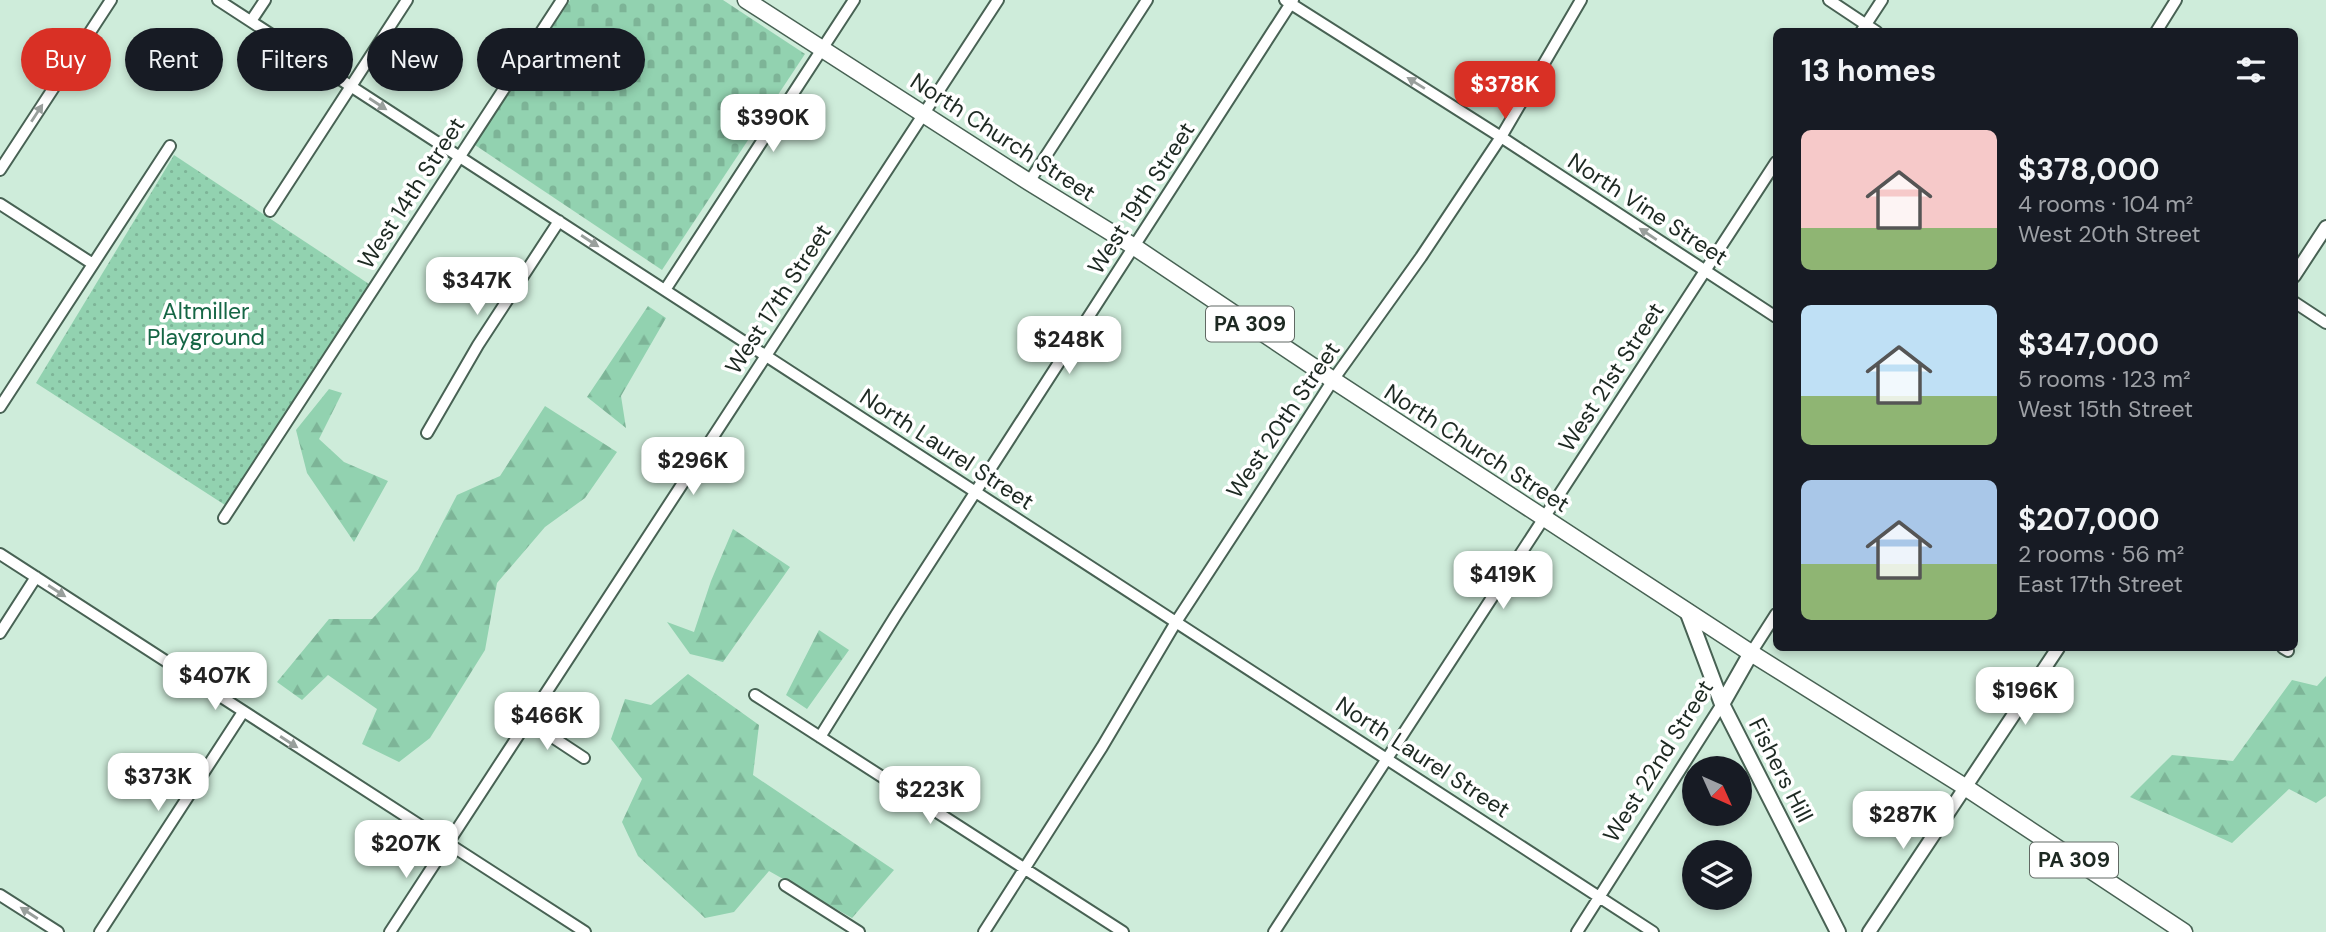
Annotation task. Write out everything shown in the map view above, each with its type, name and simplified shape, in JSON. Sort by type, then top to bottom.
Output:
[{"type":"main road","name":"North Church Street","points":[[746,0],[1133,246],[1686,611],[1965,787],[2184,932]]},
{"type":"main road","name":"Fishers Hill","points":[[1686,611],[1722,704],[1838,932]]},
{"type":"main road","name":"West 22nd Street","points":[[1722,704],[1751,653]]},
{"type":"street","points":[[0,170],[111,0]]},
{"type":"street","name":"North Laurel Street","points":[[218,0],[262,28]]},
{"type":"street","points":[[251,21],[265,0]]},
{"type":"street","points":[[353,83],[407,0]]},
{"type":"street","name":"West 14th Street","points":[[224,518],[562,0]]},
{"type":"street","points":[[665,290],[854,0]]},
{"type":"street","name":"West 17th Street","points":[[390,932],[998,0]]},
{"type":"street","points":[[1029,182],[1147,0]]},
{"type":"street","name":"West 20th Street","points":[[984,932],[1102,747],[1176,622],[1333,380],[1421,257],[1501,137],[1581,0]]},
{"type":"street","points":[[1829,0],[1864,28],[1882,0]]},
{"type":"street","points":[[2158,28],[2176,0]]},
{"type":"street","name":"North Vine Street","points":[[1290,1],[1773,315]]},
{"type":"street","name":"West 19th Street","points":[[820,737],[1290,1]]},
{"type":"street","name":"North Laurel Street","points":[[353,87],[1653,932]]},
{"type":"street","points":[[270,211],[348,91]]},
{"type":"street","points":[[0,407],[170,146]]},
{"type":"street","name":"West 21st Street","points":[[1274,932],[1773,167]]},
{"type":"street","points":[[0,204],[93,264]]},
{"type":"street","points":[[427,433],[478,345],[559,221]]},
{"type":"street","points":[[2298,270],[2326,227]]},
{"type":"street","points":[[2298,305],[2326,323]]},
{"type":"street","points":[[0,554],[585,932]]},
{"type":"street","points":[[0,633],[36,578]]},
{"type":"street","name":"West 22nd Street","points":[[1751,653],[1773,619]]},
{"type":"street","points":[[1869,932],[2056,651]]},
{"type":"street","points":[[755,695],[1123,932]]},
{"type":"street","name":"West 22nd Street","points":[[1577,932],[1722,704]]},
{"type":"street","points":[[100,932],[243,712]]},
{"type":"street","points":[[528,720],[584,758]]},
{"type":"street","points":[[785,885],[859,932]]},
{"type":"street","points":[[0,895],[58,932]]},
{"type":"green space","points":[[570,0],[723,0],[805,54],[662,270],[475,145],[510,91],[645,91],[645,28],[552,28]]},
{"type":"green space","name":"Altmiller Playground","points":[[174,155],[369,284],[225,505],[36,383]]},
{"type":"green space","points":[[648,306],[666,318],[621,396],[626,428],[587,397]]},
{"type":"green space","points":[[329,389],[342,393],[319,439],[344,462],[388,481],[354,542],[307,473],[296,430]]},
{"type":"green space","points":[[545,406],[617,452],[585,498],[545,527],[497,583],[485,650],[430,738],[399,762],[362,744],[377,709],[328,675],[302,700],[277,682],[329,619],[372,619],[418,570],[457,495],[500,476]]},
{"type":"green space","points":[[733,529],[790,567],[723,662],[690,654],[667,622],[694,632],[711,581]]},
{"type":"green space","points":[[819,630],[849,650],[807,709],[786,695]]},
{"type":"green space","points":[[688,674],[759,725],[753,775],[894,870],[852,918],[769,871],[734,912],[705,918],[638,856],[622,822],[642,779],[611,739],[625,699],[651,705]]},
{"type":"green space","points":[[2326,676],[2326,796],[2316,803],[2289,789],[2232,843],[2130,797],[2172,755],[2233,761],[2292,680],[2317,686]]}]
